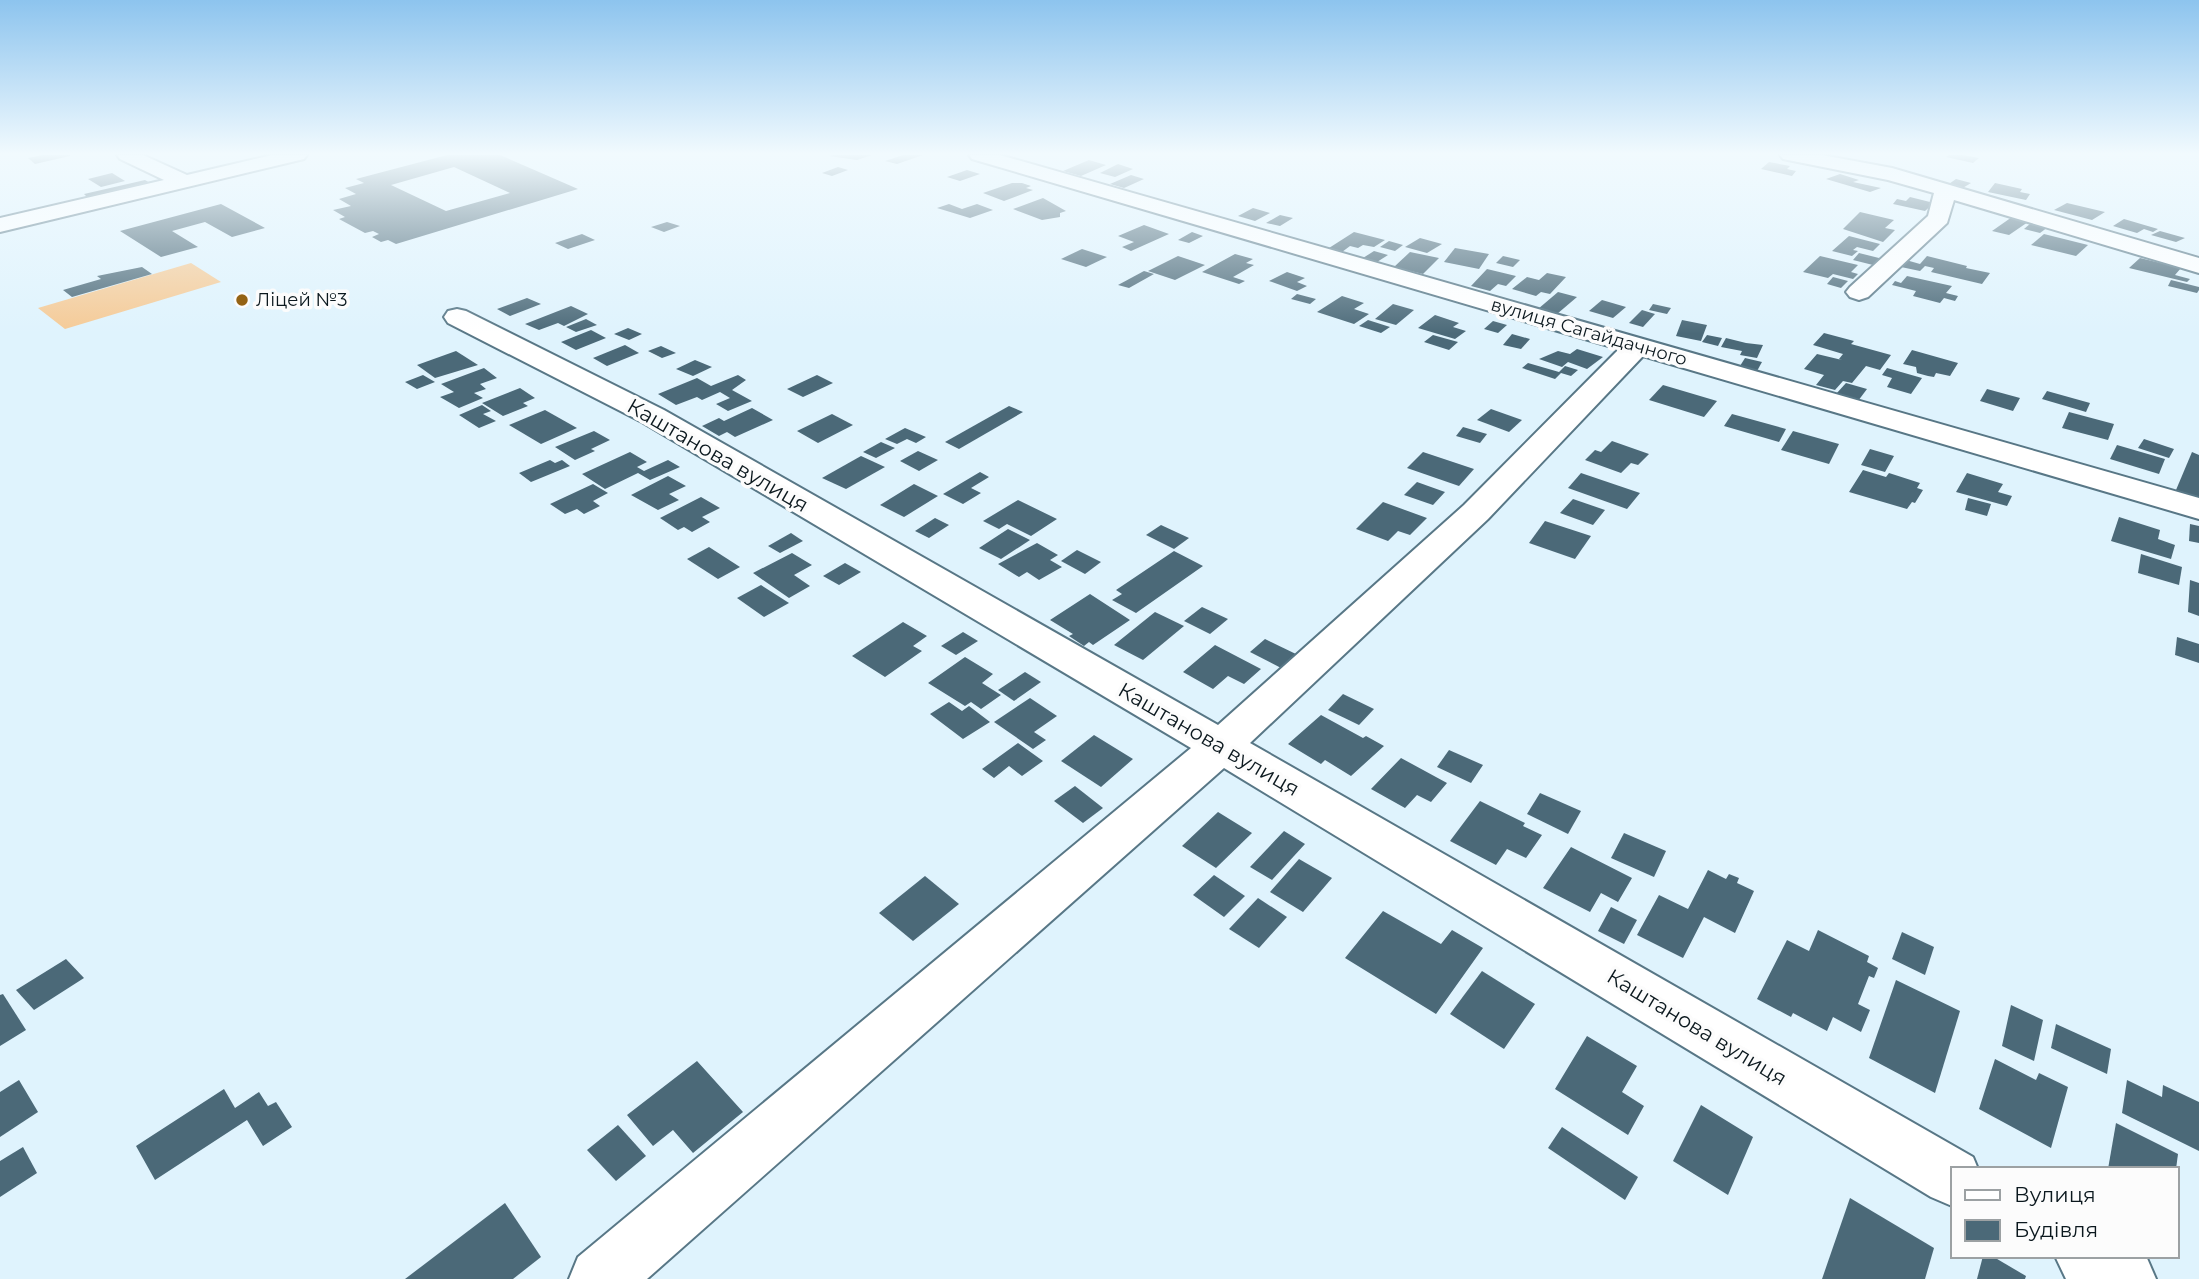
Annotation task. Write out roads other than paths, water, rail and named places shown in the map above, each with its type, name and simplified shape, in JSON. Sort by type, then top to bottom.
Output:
[{"type":"street","points":[[0,225],[45,215]]},
{"type":"street","name":"вулиця Сагайдачного","points":[[1185,215],[2199,509]]},
{"type":"street","points":[[1859,292],[1939,215]]},
{"type":"street","points":[[2025,215],[2199,266]]},
{"type":"street","name":"Каштанова вулиця","points":[[457,317],[653,416],[1951,1176]]},
{"type":"street","points":[[600,1279],[1220,746],[1475,512],[1638,346]]},
{"type":"street","points":[[2089,1258],[2125,1279]]},
{"type":"place","name":"Ліцей №3","points":[[242,300]]}]
